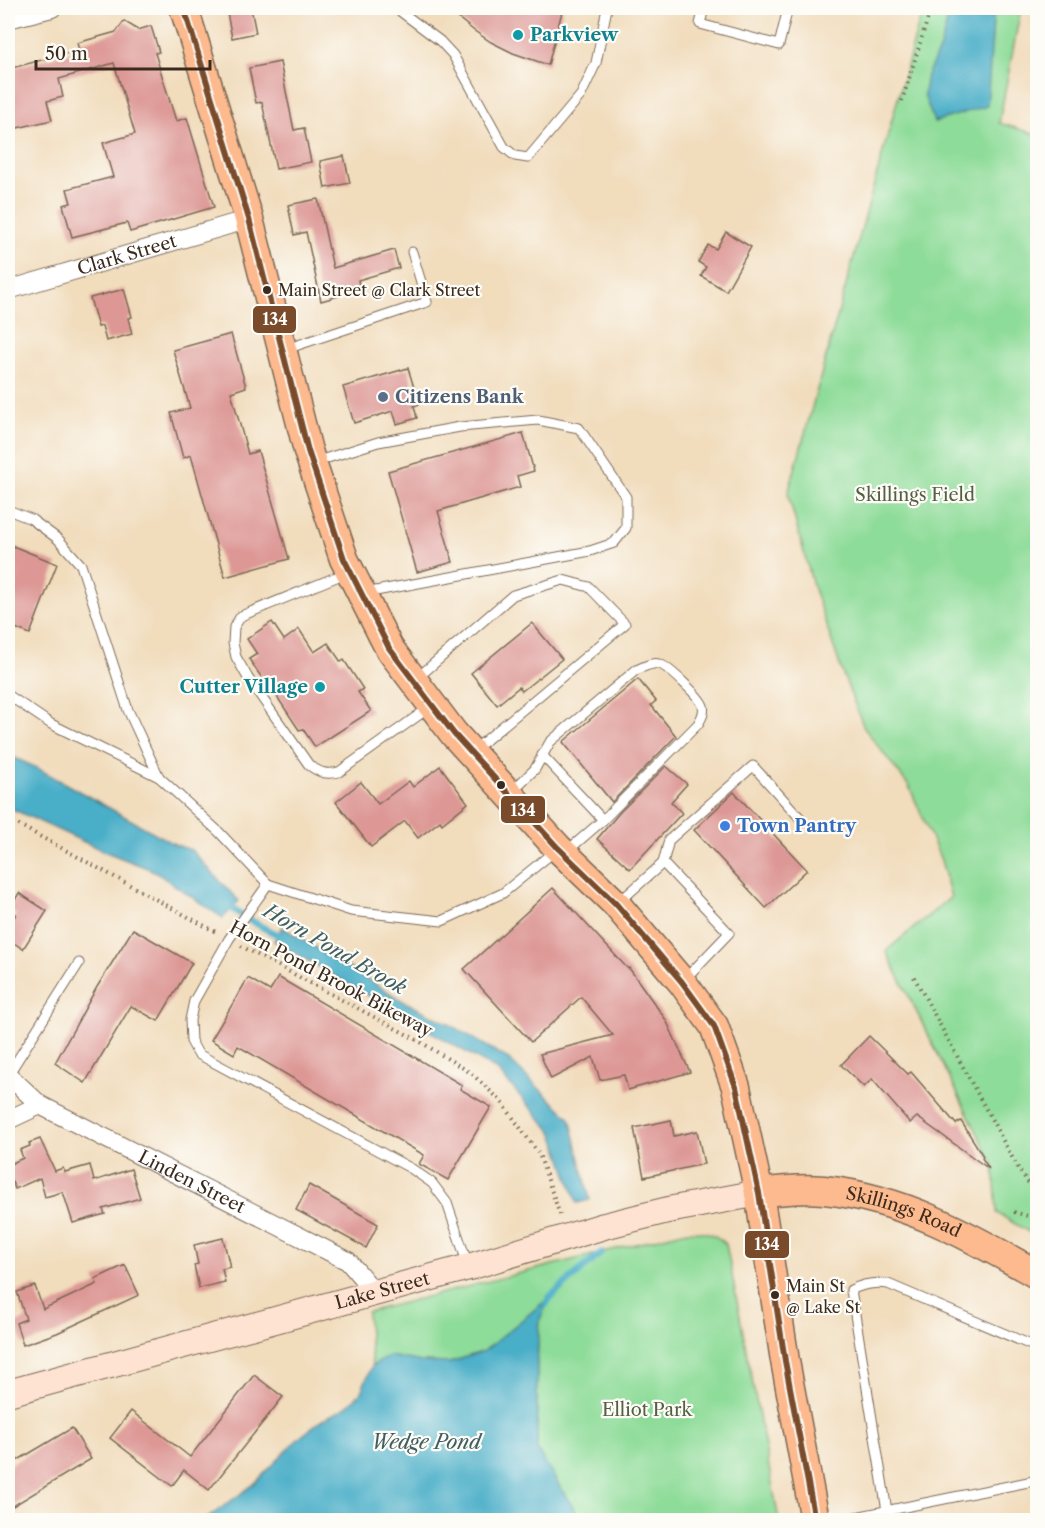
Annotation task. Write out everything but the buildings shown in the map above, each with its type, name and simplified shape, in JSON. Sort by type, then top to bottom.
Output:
[{"type":"main road","points":[[183,8],[249,219],[312,463],[344,559],[389,648],[471,753],[561,851],[616,904],[682,982],[714,1026],[736,1087],[759,1193],[785,1361],[815,1521]]},
{"type":"main road","name":"Skillings Road","points":[[759,1193],[793,1189],[824,1190],[873,1199],[914,1210],[951,1227],[1038,1275]]},
{"type":"street","points":[[8,19],[52,8]]},
{"type":"street","name":"Clark Street","points":[[8,290],[249,219]]},
{"type":"street","name":"Linden Street","points":[[8,1075],[40,1105],[348,1261],[375,1293]]},
{"type":"street","points":[[8,1120],[40,1105]]},
{"type":"street","name":"Lake Street","points":[[8,1393],[469,1267],[567,1235],[668,1210],[759,1193]]},
{"type":"lane","points":[[396,8],[440,41],[453,55],[504,147],[515,156],[528,158],[581,95],[596,63],[607,8]]},
{"type":"lane","points":[[704,8],[700,24],[779,45],[788,8]]},
{"type":"lane","points":[[283,350],[427,302],[412,252]]},
{"type":"lane","points":[[312,463],[378,442],[460,427],[538,420],[579,428],[626,497],[626,528],[614,543],[580,553],[356,582],[241,616],[234,627],[233,643],[236,657],[248,678],[309,765],[320,773],[327,775],[339,772],[432,705]]},
{"type":"lane","points":[[8,510],[31,519],[58,539],[81,565],[128,710],[159,777]]},
{"type":"lane","points":[[413,681],[513,595],[563,580],[589,587],[625,624],[471,753]]},
{"type":"lane","points":[[8,695],[51,724],[159,777],[219,832],[268,884],[351,911],[442,921],[503,893],[603,820],[698,724],[703,715],[703,705],[671,669],[660,664],[649,664],[636,670],[550,742],[535,769],[509,794]]},
{"type":"lane","points":[[542,755],[603,820]]},
{"type":"lane","points":[[616,904],[663,863],[669,840],[753,766],[801,819]]},
{"type":"lane","points":[[663,863],[729,933],[682,982]]},
{"type":"lane","points":[[268,884],[229,939],[194,1001],[190,1020],[191,1041],[198,1054],[412,1169],[432,1183],[447,1203],[469,1267]]},
{"type":"lane","points":[[8,1075],[80,963]]},
{"type":"lane","points":[[887,1511],[851,1290],[860,1285],[875,1282],[888,1284],[1038,1348]]},
{"type":"lane","points":[[841,1521],[869,1518],[887,1511],[1038,1480]]},
{"type":"path","points":[[902,101],[931,8]]},
{"type":"path","name":"Horn Pond Brook Bikeway","points":[[8,819],[419,1041],[471,1073],[501,1101],[539,1154],[567,1235]]},
{"type":"path","points":[[914,977],[1018,1168],[1030,1185],[1038,1191]]},
{"type":"path","points":[[1014,1212],[1038,1219]]},
{"type":"green space","name":"Skillings Field","points":[[923,8],[1021,8],[999,123],[1038,135],[1037,1237],[997,1213],[994,1166],[886,951],[951,897],[941,860],[909,786],[864,728],[814,589],[788,494]]},
{"type":"green space","name":"Elliot Park","points":[[687,1231],[708,1233],[726,1244],[779,1520],[579,1519],[537,1450],[537,1360],[540,1319],[549,1298],[485,1351],[449,1363],[422,1362],[389,1356],[372,1366],[367,1312]]},
{"type":"water","points":[[951,8],[994,8],[987,106],[934,122],[924,95],[925,86],[927,75],[940,48]]},
{"type":"water","name":"Horn Pond Brook","points":[[8,755],[37,768],[176,845],[191,850],[239,901],[223,918],[152,870],[106,852],[8,807]]},
{"type":"water","name":"Horn Pond Brook","points":[[282,927],[403,1001],[449,1024],[507,1058],[570,1118],[590,1200],[577,1203],[553,1133],[497,1070],[274,941]]},
{"type":"water","name":"Wedge Pond","points":[[550,1297],[540,1319],[537,1360],[537,1450],[581,1520],[205,1520],[254,1484],[299,1438],[322,1420],[343,1409],[360,1394],[372,1366],[389,1356],[422,1362],[449,1363],[484,1351]]},
{"type":"waterway","name":"Horn Pond Brook","points":[[224,904],[285,938]]},
{"type":"waterway","name":"Horn Pond Brook","points":[[546,1304],[550,1297],[601,1253]]},
{"type":"transit line","name":"134","points":[[184,8],[249,219],[308,451],[344,559],[389,648],[454,734],[558,848],[616,904],[682,982],[714,1026],[736,1087],[759,1193],[785,1361],[815,1520]]},
{"type":"place","name":"Parkview","points":[[518,35]]},
{"type":"place","name":"Main Street @ Clark Street","points":[[267,290]]},
{"type":"place","name":"Citizens Bank","points":[[383,397]]},
{"type":"place","name":"Cutter Village","points":[[320,687]]},
{"type":"place","name":"Town Pantry","points":[[725,826]]},
{"type":"place","name":"Main St @ Lake St","points":[[775,1295]]}]
